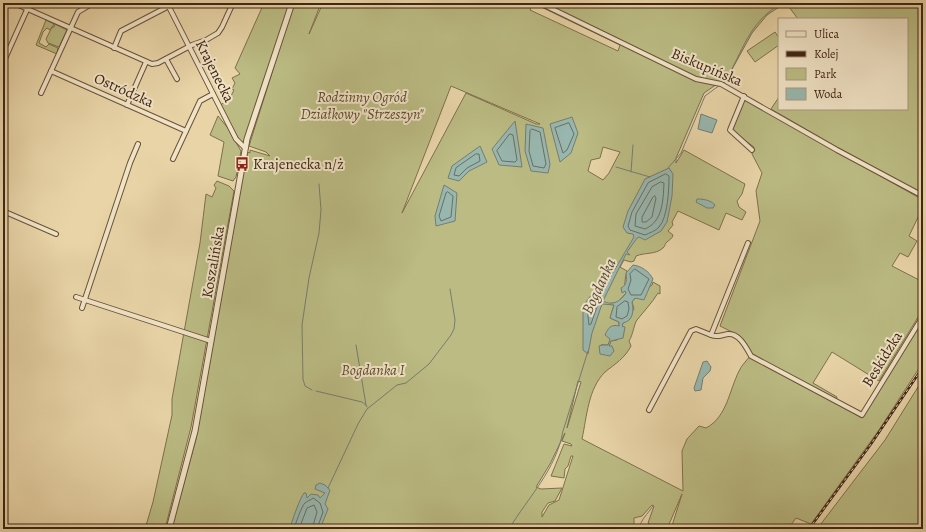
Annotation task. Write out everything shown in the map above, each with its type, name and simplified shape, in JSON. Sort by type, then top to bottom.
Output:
[{"type":"street","points":[[14,3],[146,62],[156,64],[218,33],[233,3]]},
{"type":"street","points":[[3,63],[30,3]]},
{"type":"street","points":[[41,93],[78,12],[93,3]]},
{"type":"street","name":"Koszalińska","points":[[169,529],[191,448],[245,148],[257,105],[292,3]]},
{"type":"street","name":"Biskupińska","points":[[540,3],[696,79],[721,84],[837,150],[923,196]]},
{"type":"street","points":[[114,48],[121,31],[168,5]]},
{"type":"street","name":"Krajenecka","points":[[168,5],[236,139],[245,148]]},
{"type":"street","points":[[3,49],[8,52]]},
{"type":"street","points":[[166,59],[177,79]]},
{"type":"street","points":[[127,105],[146,62]]},
{"type":"street","name":"Ostródzka","points":[[51,71],[186,131]]},
{"type":"street","points":[[173,159],[200,101],[213,94]]},
{"type":"street","points":[[744,96],[730,130],[752,150]]},
{"type":"street","points":[[82,308],[130,163],[138,144]]},
{"type":"street","points":[[3,211],[56,234]]},
{"type":"street","points":[[649,410],[691,331],[696,329],[712,335],[748,243]]},
{"type":"street","points":[[76,297],[211,341]]},
{"type":"street","name":"Beskidzka","points":[[712,335],[718,337],[730,334],[734,335],[742,342],[751,356],[862,415],[923,316]]},
{"type":"green space","points":[[264,3],[290,3],[245,141],[241,143],[220,105],[229,100],[234,90],[232,89],[235,83],[232,78],[240,74],[235,68]]},
{"type":"green space","points":[[294,3],[321,3],[309,34],[323,3],[526,3],[532,5],[530,10],[618,51],[620,45],[533,3],[785,3],[767,15],[752,33],[725,82],[717,84],[704,93],[676,158],[676,163],[684,150],[745,184],[742,194],[737,201],[739,207],[746,212],[742,220],[726,213],[719,230],[678,211],[672,222],[673,225],[668,231],[673,236],[663,248],[654,253],[636,256],[634,261],[631,262],[624,260],[620,267],[627,271],[625,282],[626,293],[618,302],[608,304],[614,305],[610,318],[619,322],[619,326],[608,345],[601,345],[609,346],[611,341],[617,340],[623,323],[634,309],[632,302],[652,285],[653,282],[660,286],[660,294],[658,293],[637,320],[629,341],[631,346],[629,350],[620,360],[605,372],[595,386],[589,403],[582,439],[683,491],[682,451],[687,439],[699,426],[706,428],[719,417],[727,403],[740,369],[751,354],[740,336],[720,326],[760,221],[756,191],[762,173],[752,154],[754,147],[732,131],[743,101],[746,100],[923,200],[923,207],[909,236],[917,241],[908,257],[900,253],[892,266],[923,282],[923,309],[879,381],[832,352],[813,383],[837,397],[836,403],[862,418],[923,320],[923,362],[879,430],[811,524],[796,518],[788,529],[671,529],[682,494],[667,529],[658,529],[648,523],[654,506],[652,505],[642,516],[634,518],[634,529],[171,529],[196,439],[247,152],[250,153],[250,150],[270,156],[266,152],[249,146]],"holes":[[[451,86],[540,124],[536,124],[466,93],[402,213]],[[603,147],[620,152],[609,173],[603,180],[588,171],[591,160],[600,158]],[[578,381],[581,382],[567,428]],[[565,433],[562,441],[571,444],[572,446],[564,444],[551,476],[564,478],[565,469],[568,466],[571,456],[573,456],[559,500],[549,505],[542,517],[542,512],[548,503],[555,501],[562,488],[541,489],[536,487],[550,464]]]},
{"type":"green space","points":[[786,3],[923,3],[923,194],[771,109],[778,98],[778,110],[908,110],[908,18],[797,18]]},
{"type":"green space","points":[[46,20],[54,24],[50,30],[47,28],[43,32],[39,43],[46,47],[49,44],[58,48],[57,54],[36,45]]},
{"type":"green space","points":[[55,24],[67,30],[59,47],[48,43],[46,39]]},
{"type":"green space","points":[[775,32],[778,36],[778,46],[755,62],[747,51]]},
{"type":"green space","points":[[218,116],[227,127],[241,151],[236,177],[233,181],[218,176],[224,142],[210,135]]},
{"type":"green space","points":[[217,181],[229,186],[234,191],[191,427],[165,529],[145,529],[153,502],[172,415],[172,399],[200,243],[206,194],[212,197],[216,188],[214,185]]},
{"type":"green space","points":[[923,379],[923,529],[817,529],[885,440]]},
{"type":"water","points":[[701,114],[717,120],[712,133],[698,129]]},
{"type":"water","points":[[572,117],[578,133],[571,153],[560,162],[550,124]]},
{"type":"water","points":[[515,121],[522,167],[499,165],[492,149]]},
{"type":"water","points":[[526,124],[543,128],[550,164],[548,173],[531,171],[525,151]]},
{"type":"water","points":[[480,146],[487,162],[469,171],[459,181],[448,178],[452,166]]},
{"type":"water","points":[[669,168],[673,174],[672,196],[667,222],[661,231],[645,240],[639,237],[637,238],[627,252],[630,255],[626,254],[603,301],[613,303],[624,296],[626,293],[625,291],[622,293],[621,288],[626,282],[626,273],[633,265],[644,269],[653,279],[644,300],[635,298],[632,302],[633,309],[631,318],[623,323],[622,326],[625,327],[623,338],[611,341],[609,346],[612,346],[614,351],[610,356],[600,354],[599,346],[608,345],[610,339],[605,335],[612,326],[619,326],[619,322],[610,318],[614,305],[602,304],[592,333],[588,354],[583,350],[583,306],[592,294],[602,291],[634,237],[633,234],[627,233],[623,227],[628,211],[645,179]]},
{"type":"water","points":[[444,185],[457,193],[455,221],[436,226],[435,216]]},
{"type":"water","points":[[697,199],[707,200],[715,205],[713,208],[707,208],[696,202]]},
{"type":"water","points":[[707,361],[711,367],[710,371],[703,378],[701,390],[695,391],[694,388],[703,362]]},
{"type":"water","points":[[320,483],[325,485],[330,490],[325,504],[328,509],[320,529],[290,529],[304,493],[306,493],[307,498],[311,494],[318,495],[320,498],[325,493],[315,489],[316,485]]},
{"type":"waterway","name":"Bogdanka","points":[[725,82],[753,29],[770,11],[781,3]]},
{"type":"waterway","name":"Bogdanka","points":[[668,168],[681,153],[705,96],[720,85]]},
{"type":"waterway","points":[[631,172],[633,145]]},
{"type":"waterway","points":[[616,167],[650,177]]},
{"type":"waterway","points":[[312,390],[305,386],[303,379],[302,325],[309,278],[319,233],[321,210],[319,184]]},
{"type":"waterway","points":[[328,488],[358,424],[367,409],[397,385],[406,383],[429,364],[451,335],[454,329],[455,320],[450,289]]},
{"type":"waterway","points":[[356,345],[366,405]]},
{"type":"waterway","name":"Bogdanka","points":[[509,529],[541,482],[554,458],[588,351]]},
{"type":"waterway","points":[[316,391],[362,402],[367,407]]},
{"type":"waterway","points":[[639,529],[643,520],[653,506]]},
{"type":"railway","points":[[809,529],[871,444],[923,367]]},
{"type":"place","name":"Krajenecka n/ż","points":[[242,164]]},
{"type":"park label","name":"Rodzinny Ogród Działkowy \"Strzeszyn\"","points":[[362,106]]},
{"type":"park label","name":"Bogdanka I","points":[[373,370]]}]
